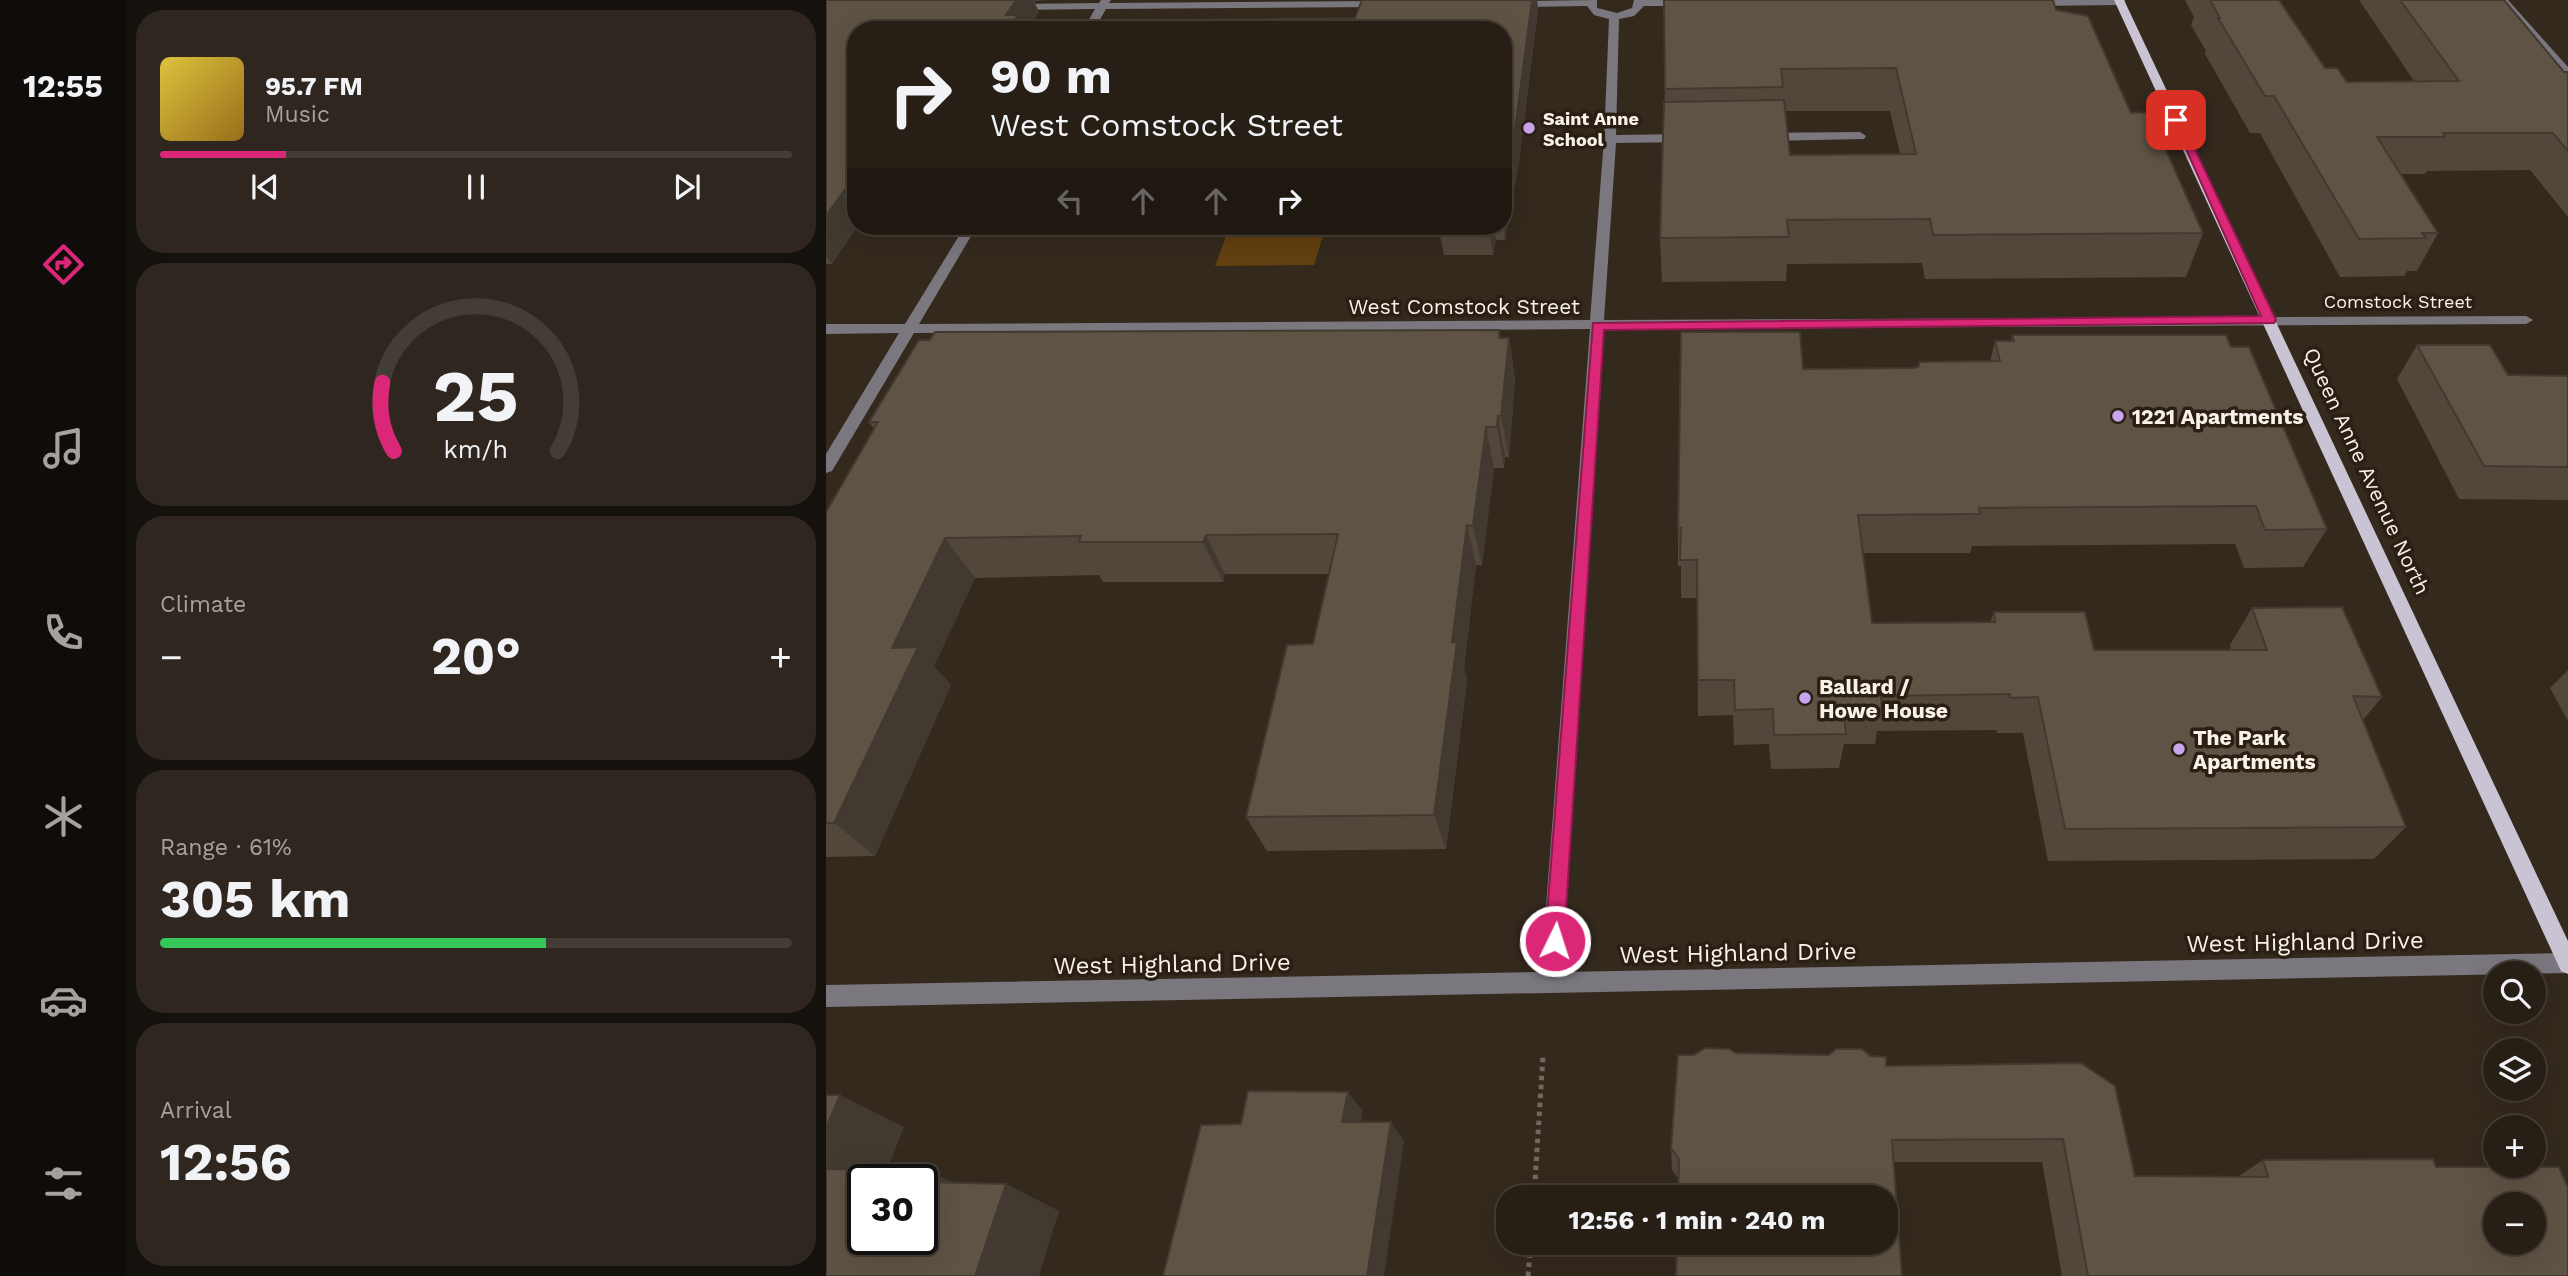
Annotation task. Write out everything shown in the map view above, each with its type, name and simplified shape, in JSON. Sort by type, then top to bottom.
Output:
[{"type":"main road","name":"Queen Anne Avenue North","points":[[2120,1],[2568,963]]},
{"type":"street","points":[[2502,0],[2568,74]]},
{"type":"street","points":[[2019,3],[2120,1]]},
{"type":"street","points":[[1497,4],[1591,2],[1596,12],[1614,16],[1632,12],[1639,2],[1703,3]]},
{"type":"street","points":[[1004,7],[1104,3],[1402,4]]},
{"type":"street","points":[[1093,21],[1104,3]]},
{"type":"street","points":[[1551,984],[1598,326],[1610,139],[1614,16]]},
{"type":"street","points":[[1750,137],[1860,136]]},
{"type":"street","points":[[1610,139],[1695,138]]},
{"type":"street","points":[[826,467],[966,235]]},
{"type":"street","name":"Comstock Street","points":[[2269,320],[2526,320]]},
{"type":"street","name":"West Comstock Street","points":[[826,328],[1598,326],[2269,320]]},
{"type":"street","name":"West Highland Drive","points":[[826,996],[2568,963]]},
{"type":"path","points":[[1535,1185],[1543,1056]]},
{"type":"path","points":[[1528,1276],[1530,1255]]},
{"type":"shaded area","points":[[1227,235],[1323,235],[1314,265],[1215,266]]},
{"type":"building","points":[[826,0],[1016,0],[1006,15],[1018,15],[1014,21],[847,21],[847,187],[826,216]]},
{"type":"building","points":[[1362,0],[1532,0],[1512,146],[1512,21],[1203,21],[1355,18]]},
{"type":"building","points":[[1664,0],[2053,0],[2056,10],[2088,16],[2131,113],[2149,112],[2203,233],[1933,235],[1930,219],[1787,220],[1789,237],[1660,238],[1664,102],[1784,100],[1790,155],[1916,154],[1896,68],[1781,69],[1783,87],[1665,89]]},
{"type":"building","points":[[2210,0],[2279,0],[2325,68],[2337,68],[2347,82],[2459,81],[2400,0],[2504,0],[2564,72],[2568,72],[2568,151],[2553,133],[2443,133],[2445,137],[2377,137],[2438,233],[2422,233],[2426,238],[2359,239],[2274,96],[2265,96]]},
{"type":"building","points":[[1499,330],[1499,338],[1509,338],[1501,416],[1498,416],[1497,427],[1486,427],[1473,526],[1467,525],[1452,642],[1457,642],[1434,815],[1246,817],[1287,645],[1313,644],[1338,534],[1206,535],[1203,542],[1079,542],[1081,536],[945,538],[892,648],[918,647],[834,823],[826,823],[826,512],[878,422],[869,422],[919,340],[930,340],[935,332]]},
{"type":"building","points":[[1681,332],[1800,332],[1803,369],[1914,368],[1919,366],[1919,362],[2000,361],[1995,341],[2014,341],[2012,335],[2226,335],[2231,347],[2249,347],[2327,529],[2265,530],[2256,506],[1979,508],[1980,514],[1858,515],[1872,623],[1995,622],[1994,612],[2085,612],[2094,650],[2267,650],[2252,608],[2342,607],[2382,697],[2353,696],[2406,827],[2065,829],[2038,697],[2010,698],[2010,694],[1881,696],[1882,708],[1843,709],[1846,734],[1774,735],[1773,709],[1735,710],[1734,680],[1698,680],[1697,560],[1680,560],[1681,528],[1678,528]]},
{"type":"building","points":[[2417,345],[2490,345],[2508,375],[2568,376],[2568,467],[2484,466]]},
{"type":"building","points":[[1705,1048],[1729,1049],[1736,1053],[1829,1055],[1836,1049],[1862,1049],[1870,1056],[1886,1057],[1886,1066],[2081,1063],[2115,1086],[2135,1176],[2268,1177],[2263,1160],[2433,1159],[2436,1167],[2483,1167],[2483,1178],[2546,1178],[2546,1167],[2559,1167],[2568,1188],[2568,1276],[2088,1276],[2063,1139],[1892,1140],[1895,1185],[1678,1185],[1679,1159],[1671,1148],[1678,1055],[1694,1055]]},
{"type":"building","points":[[1248,1091],[1348,1092],[1342,1122],[1391,1122],[1367,1276],[1163,1276],[1201,1125],[1241,1124]]},
{"type":"building","points":[[826,1095],[840,1095],[826,1128]]},
{"type":"building","points":[[826,1169],[847,1169],[847,1255],[938,1255],[938,1182],[1006,1184],[975,1276],[826,1276]]},
{"type":"building","points":[[1898,1222],[1902,1276],[1676,1276],[1677,1255],[1898,1255]]},
{"type":"place","name":"Saint Anne School","points":[[1529,128]]},
{"type":"place","name":"1221 Apartments","points":[[2118,416]]},
{"type":"place","name":"Ballard / Howe House","points":[[1805,698]]},
{"type":"place","name":"The Park Apartments","points":[[2179,749]]},
{"type":"route","points":[[1555,941],[1598,326],[2269,320],[2176,120]]}]
